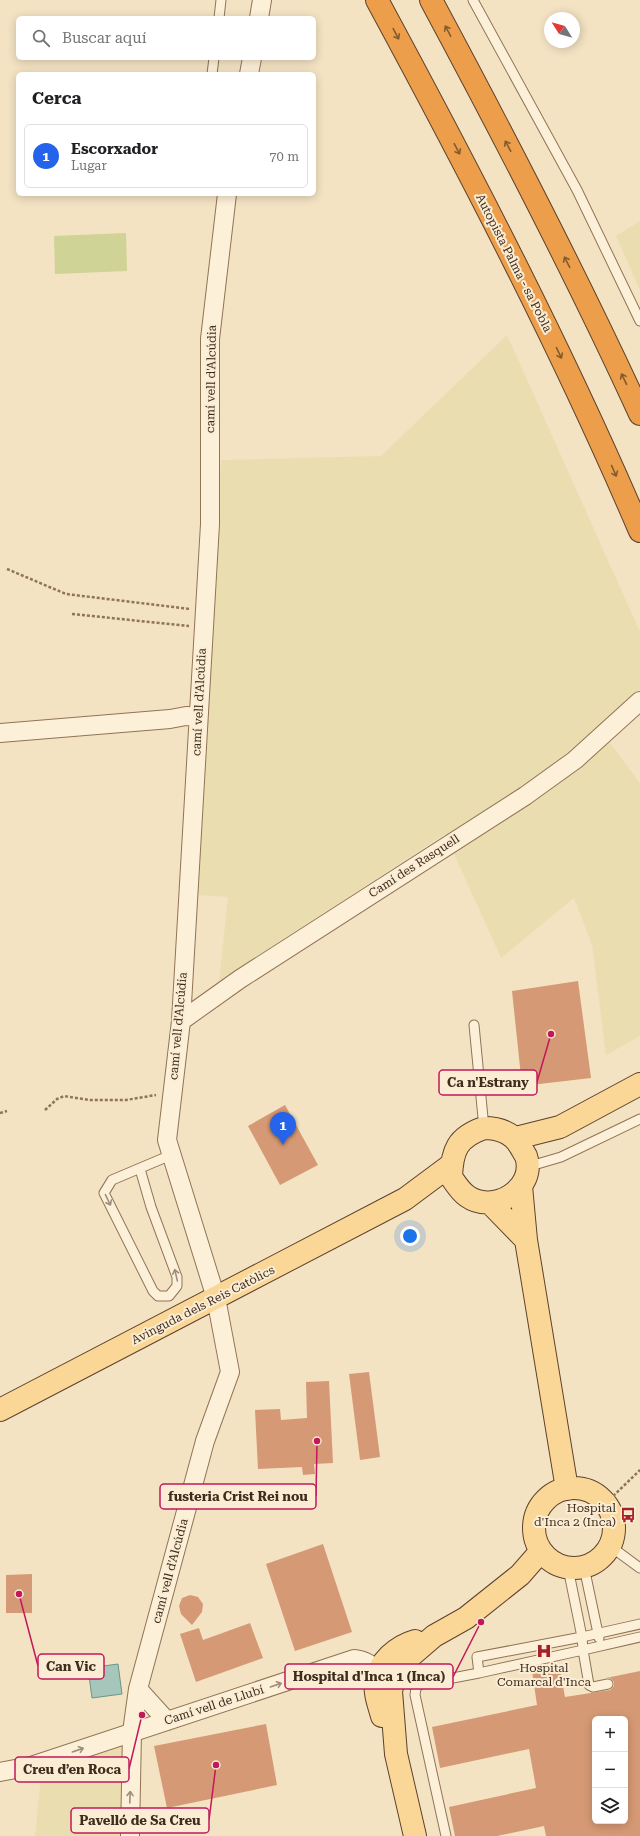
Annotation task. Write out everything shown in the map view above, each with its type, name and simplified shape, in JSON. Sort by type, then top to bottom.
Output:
[{"type":"highway","name":"Autopista Palma - sa Pobla","points":[[377,0],[524,281],[602,445],[640,531]]},
{"type":"highway","points":[[431,0],[537,202],[640,414]]},
{"type":"main road","points":[[567,1489],[526,1240],[522,1162],[506,1132],[495,1128],[484,1128],[472,1132],[461,1140],[454,1151],[451,1177],[459,1188],[467,1196],[478,1202],[490,1203],[502,1201],[513,1195],[522,1162],[560,1126],[640,1084]]},
{"type":"main road","points":[[411,1195],[452,1164]]},
{"type":"main road","points":[[411,1195],[459,1188]]},
{"type":"main road","name":"Avinguda dels Reis Catòlics","points":[[0,1410],[411,1195]]},
{"type":"main road","points":[[490,1203],[526,1240]]},
{"type":"main road","points":[[578,1488],[589,1491],[606,1503],[612,1515],[614,1528],[610,1546],[606,1553],[596,1562],[576,1568],[557,1565],[548,1559],[540,1550],[535,1539],[534,1525],[537,1512],[544,1502],[555,1493],[567,1489],[578,1488]]},
{"type":"main road","points":[[415,1836],[396,1754],[391,1705],[392,1682],[396,1672],[405,1660],[434,1636],[466,1618],[520,1575],[540,1550]]},
{"type":"main road","points":[[396,1754],[384,1726],[376,1694],[375,1683],[378,1672],[391,1654],[401,1647],[412,1641],[434,1636]]},
{"type":"street","points":[[259,16],[262,0]]},
{"type":"street","points":[[249,72],[252,60]]},
{"type":"street","name":"camí vell d'Alcúdia","points":[[130,1836],[132,1732],[138,1689],[205,1441],[230,1372],[216,1298],[170,1155],[167,1140],[181,1021],[210,524],[210,339],[227,196]]},
{"type":"street","name":"Camí des Rasquell","points":[[181,1021],[259,966],[525,796],[575,760],[640,701]]},
{"type":"street","points":[[0,733],[170,719],[186,716],[198,717]]},
{"type":"street","name":"Camí vell de Llubí","points":[[0,1772],[31,1766],[354,1659],[363,1660],[378,1672]]},
{"type":"street","points":[[138,1689],[167,1721]]},
{"type":"lane","points":[[219,16],[220,0]]},
{"type":"lane","points":[[473,0],[577,190],[640,321]]},
{"type":"lane","points":[[212,72],[214,60]]},
{"type":"lane","points":[[474,1025],[484,1128]]},
{"type":"lane","points":[[522,1162],[561,1157],[640,1119]]},
{"type":"lane","points":[[140,1169],[151,1207],[177,1277],[177,1286],[168,1296],[158,1296],[153,1291],[104,1193],[112,1180],[170,1155]]},
{"type":"lane","points":[[610,1546],[640,1568]]},
{"type":"lane","points":[[576,1568],[601,1646]]},
{"type":"lane","points":[[576,1568],[583,1650],[589,1685],[593,1687],[608,1684]]},
{"type":"lane","points":[[479,1673],[477,1657],[640,1624]]},
{"type":"lane","points":[[446,1836],[415,1695],[416,1688],[421,1684],[479,1673],[640,1637]]},
{"type":"path","points":[[7,569],[66,594],[204,619]]},
{"type":"path","points":[[72,614],[204,619]]},
{"type":"path","points":[[45,1110],[57,1099],[64,1096],[90,1100],[126,1100],[173,1092]]},
{"type":"path","points":[[0,1113],[6,1111]]},
{"type":"path","points":[[606,1503],[640,1470]]},
{"type":"shaded area","points":[[640,221],[640,290],[616,236]]},
{"type":"shaded area","points":[[507,335],[640,632],[640,689],[599,728],[640,783],[640,1036],[606,1055],[592,945],[574,898],[501,958],[445,834],[219,981],[228,897],[198,895],[221,460],[381,456]]},
{"type":"shaded area","points":[[128,1739],[125,1836],[35,1836],[42,1766]]},
{"type":"green space","points":[[126,233],[127,271],[55,274],[54,236]]},
{"type":"water","points":[[118,1664],[122,1694],[92,1698],[88,1668]]},
{"type":"building","points":[[578,981],[591,1078],[522,1086],[512,991]]},
{"type":"building","points":[[285,1105],[318,1165],[280,1185],[248,1126]]},
{"type":"building","points":[[369,1372],[380,1457],[360,1460],[349,1374]]},
{"type":"building","points":[[329,1381],[333,1463],[314,1464],[315,1474],[303,1475],[302,1467],[258,1469],[255,1410],[280,1409],[281,1420],[307,1418],[306,1382]]},
{"type":"building","points":[[323,1544],[352,1632],[295,1651],[266,1564]]},
{"type":"building","points":[[32,1574],[32,1613],[6,1613],[6,1575]]},
{"type":"building","points":[[190,1595],[198,1597],[203,1604],[202,1612],[192,1625],[181,1614],[179,1606],[182,1598]]},
{"type":"building","points":[[250,1623],[263,1658],[196,1682],[180,1634],[199,1628],[203,1640]]},
{"type":"building","points":[[559,1664],[565,1697],[610,1690],[614,1686],[614,1682],[610,1678],[606,1678],[640,1671],[640,1836],[546,1836],[544,1826],[497,1836],[455,1836],[449,1807],[536,1788],[529,1749],[440,1768],[432,1727],[537,1705],[532,1671]]},
{"type":"building","points":[[266,1724],[277,1785],[167,1808],[154,1746]]},
{"type":"place","name":"Ca n'Estrany","points":[[551,1034]]},
{"type":"place","name":"Escorxador","points":[[283,1145]]},
{"type":"place","name":"fusteria Crist Rei nou","points":[[317,1441]]},
{"type":"place","name":"Hospital d'Inca 2 (Inca)","points":[[628,1515]]},
{"type":"place","name":"Can Vic","points":[[19,1594]]},
{"type":"place","name":"Hospital d'Inca 1 (Inca)","points":[[481,1622]]},
{"type":"place","name":"Hospital Comarcal d'Inca","points":[[544,1651]]},
{"type":"place","name":"Creu d’en Roca","points":[[142,1715]]},
{"type":"place","name":"Pavelló de Sa Creu","points":[[216,1765]]}]
